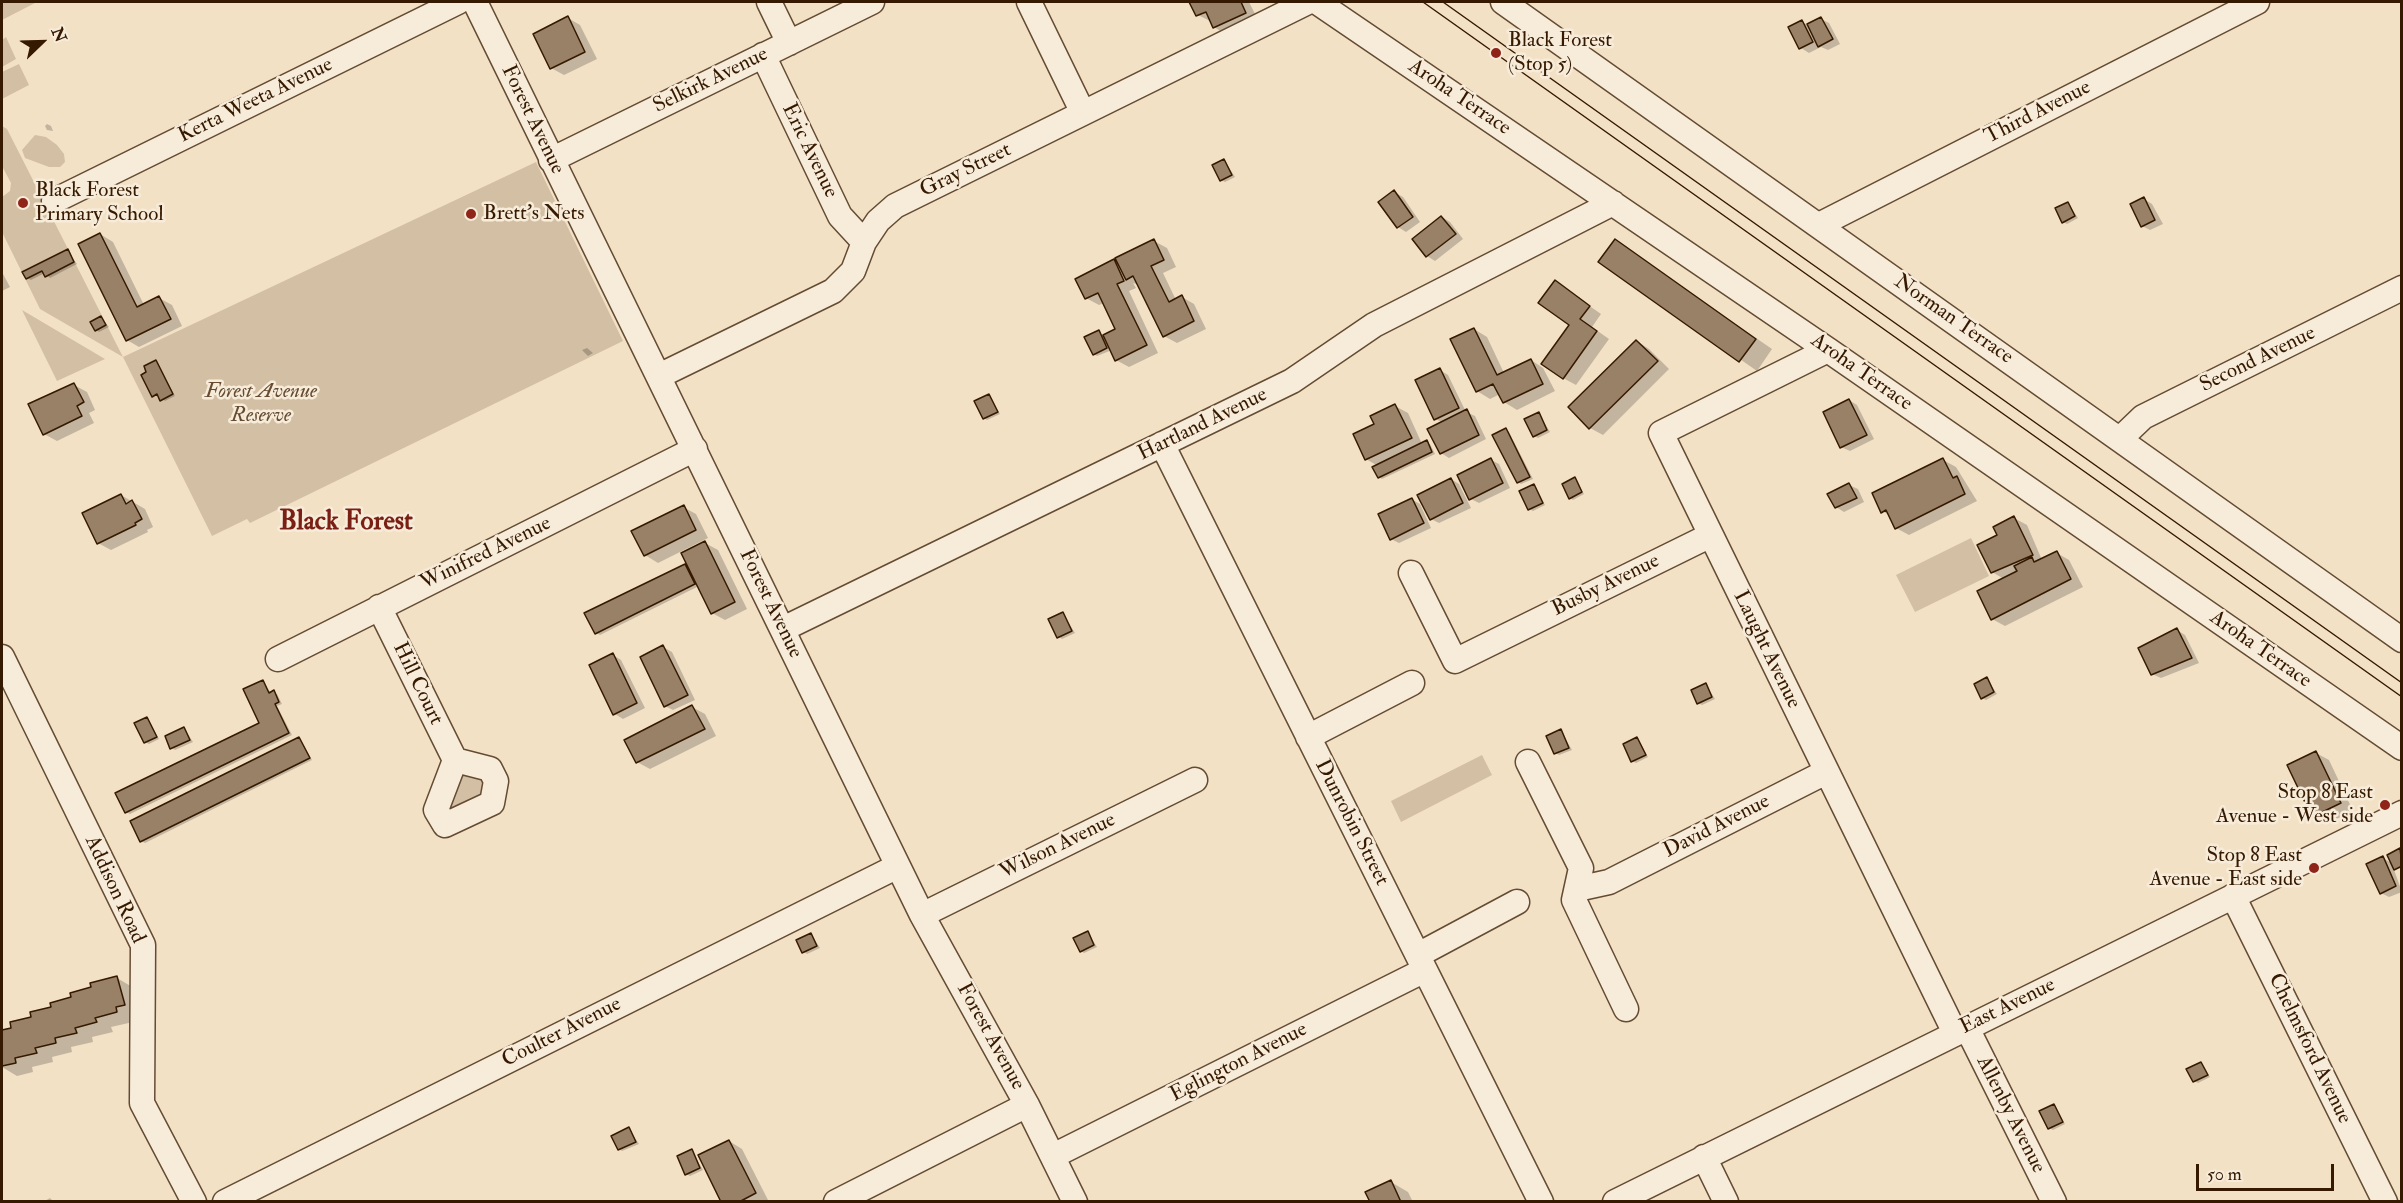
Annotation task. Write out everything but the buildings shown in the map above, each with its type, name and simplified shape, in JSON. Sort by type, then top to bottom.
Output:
[{"type":"street","name":"Kerta Weeta Avenue","points":[[54,201],[458,2]]},
{"type":"street","name":"Forest Avenue","points":[[475,2],[922,915],[1027,1105],[1075,1202]]},
{"type":"street","points":[[769,2],[789,43]]},
{"type":"street","name":"Selkirk Avenue","points":[[551,160],[872,2]]},
{"type":"street","points":[[1029,2],[1083,113]]},
{"type":"street","name":"Gray Street","points":[[659,376],[833,291],[853,271],[864,242],[878,221],[895,206],[1308,2]]},
{"type":"street","name":"Aroha Terrace","points":[[1317,2],[1828,350],[2402,748]]},
{"type":"street","name":"Third Avenue","points":[[1819,225],[2257,2]]},
{"type":"street","name":"Norman Terrace","points":[[1515,4],[1595,69],[1819,225],[2402,640]]},
{"type":"street","name":"Eric Avenue","points":[[763,55],[840,216],[864,242]]},
{"type":"street","name":"Hartland Avenue","points":[[783,629],[1292,381],[1374,326],[1613,203]]},
{"type":"street","name":"Second Avenue","points":[[2120,439],[2143,417],[2402,288]]},
{"type":"street","name":"Laught Avenue","points":[[1828,350],[1661,433],[1826,772],[1961,1031]]},
{"type":"street","name":"Dunrobin Street","points":[[1162,444],[1541,1202]]},
{"type":"street","name":"Winifred Avenue","points":[[278,659],[695,449]]},
{"type":"street","name":"Busby Avenue","points":[[1411,573],[1455,661],[1710,535]]},
{"type":"street","name":"Hill Court","points":[[379,607],[455,760]]},
{"type":"street","name":"Addison Road","points":[[2,657],[143,945],[142,1103],[194,1202]]},
{"type":"street","points":[[1308,737],[1412,683]]},
{"type":"street","points":[[1528,762],[1581,868],[1574,900],[1626,1009]]},
{"type":"street","name":"David Avenue","points":[[1577,889],[1609,882],[1826,772]]},
{"type":"street","name":"Wilson Avenue","points":[[922,915],[1195,780]]},
{"type":"street","name":"East Avenue","points":[[1615,1202],[2402,813]]},
{"type":"street","name":"Coulter Avenue","points":[[225,1202],[898,866]]},
{"type":"street","name":"Chelmsford Avenue","points":[[2233,896],[2385,1202]]},
{"type":"street","name":"Eglington Avenue","points":[[1053,1156],[1421,962],[1517,902]]},
{"type":"street","name":"Allenby Avenue","points":[[1961,1031],[2054,1202]]},
{"type":"street","points":[[836,1202],[1027,1105]]},
{"type":"street","points":[[1704,1157],[1726,1202]]},
{"type":"green space","points":[[2,2],[34,2],[35,3],[2,20]]},
{"type":"green space","points":[[6,37],[16,59],[2,67],[2,40]]},
{"type":"green space","points":[[19,64],[29,85],[2,99],[2,72]]},
{"type":"green space","points":[[2,126],[7,129],[123,357],[40,309],[2,232],[2,197],[10,191],[11,183],[2,166]]},
{"type":"green space","points":[[35,135],[46,137],[57,145],[64,154],[65,162],[60,167],[49,167],[25,158],[22,150]]},
{"type":"green space","name":"Forest Avenue Reserve","points":[[536,162],[623,341],[250,523],[247,519],[212,536],[123,357]]},
{"type":"green space","points":[[22,310],[105,359],[57,381]]},
{"type":"green space","points":[[1971,538],[1989,576],[1915,612],[1896,575]]},
{"type":"green space","points":[[1482,755],[1492,775],[1401,822],[1391,801]]},
{"type":"green space","points":[[466,774],[479,776],[486,785],[483,798],[454,812],[446,808],[461,777]]},
{"type":"tram line","points":[[1423,2],[2402,697]]},
{"type":"tram line","points":[[1443,2],[2402,683]]},
{"type":"place","name":"Black Forest (Stop 5)","points":[[1496,53]]},
{"type":"place","name":"Black Forest Primary School","points":[[23,203]]},
{"type":"place","name":"Brett's Nets","points":[[471,214]]},
{"type":"place","name":"Stop 8 East Avenue - West side","points":[[2385,805]]},
{"type":"place","name":"Stop 8 East Avenue - East side","points":[[2314,868]]},
{"type":"district","name":"Black Forest","points":[[346,523]]}]
